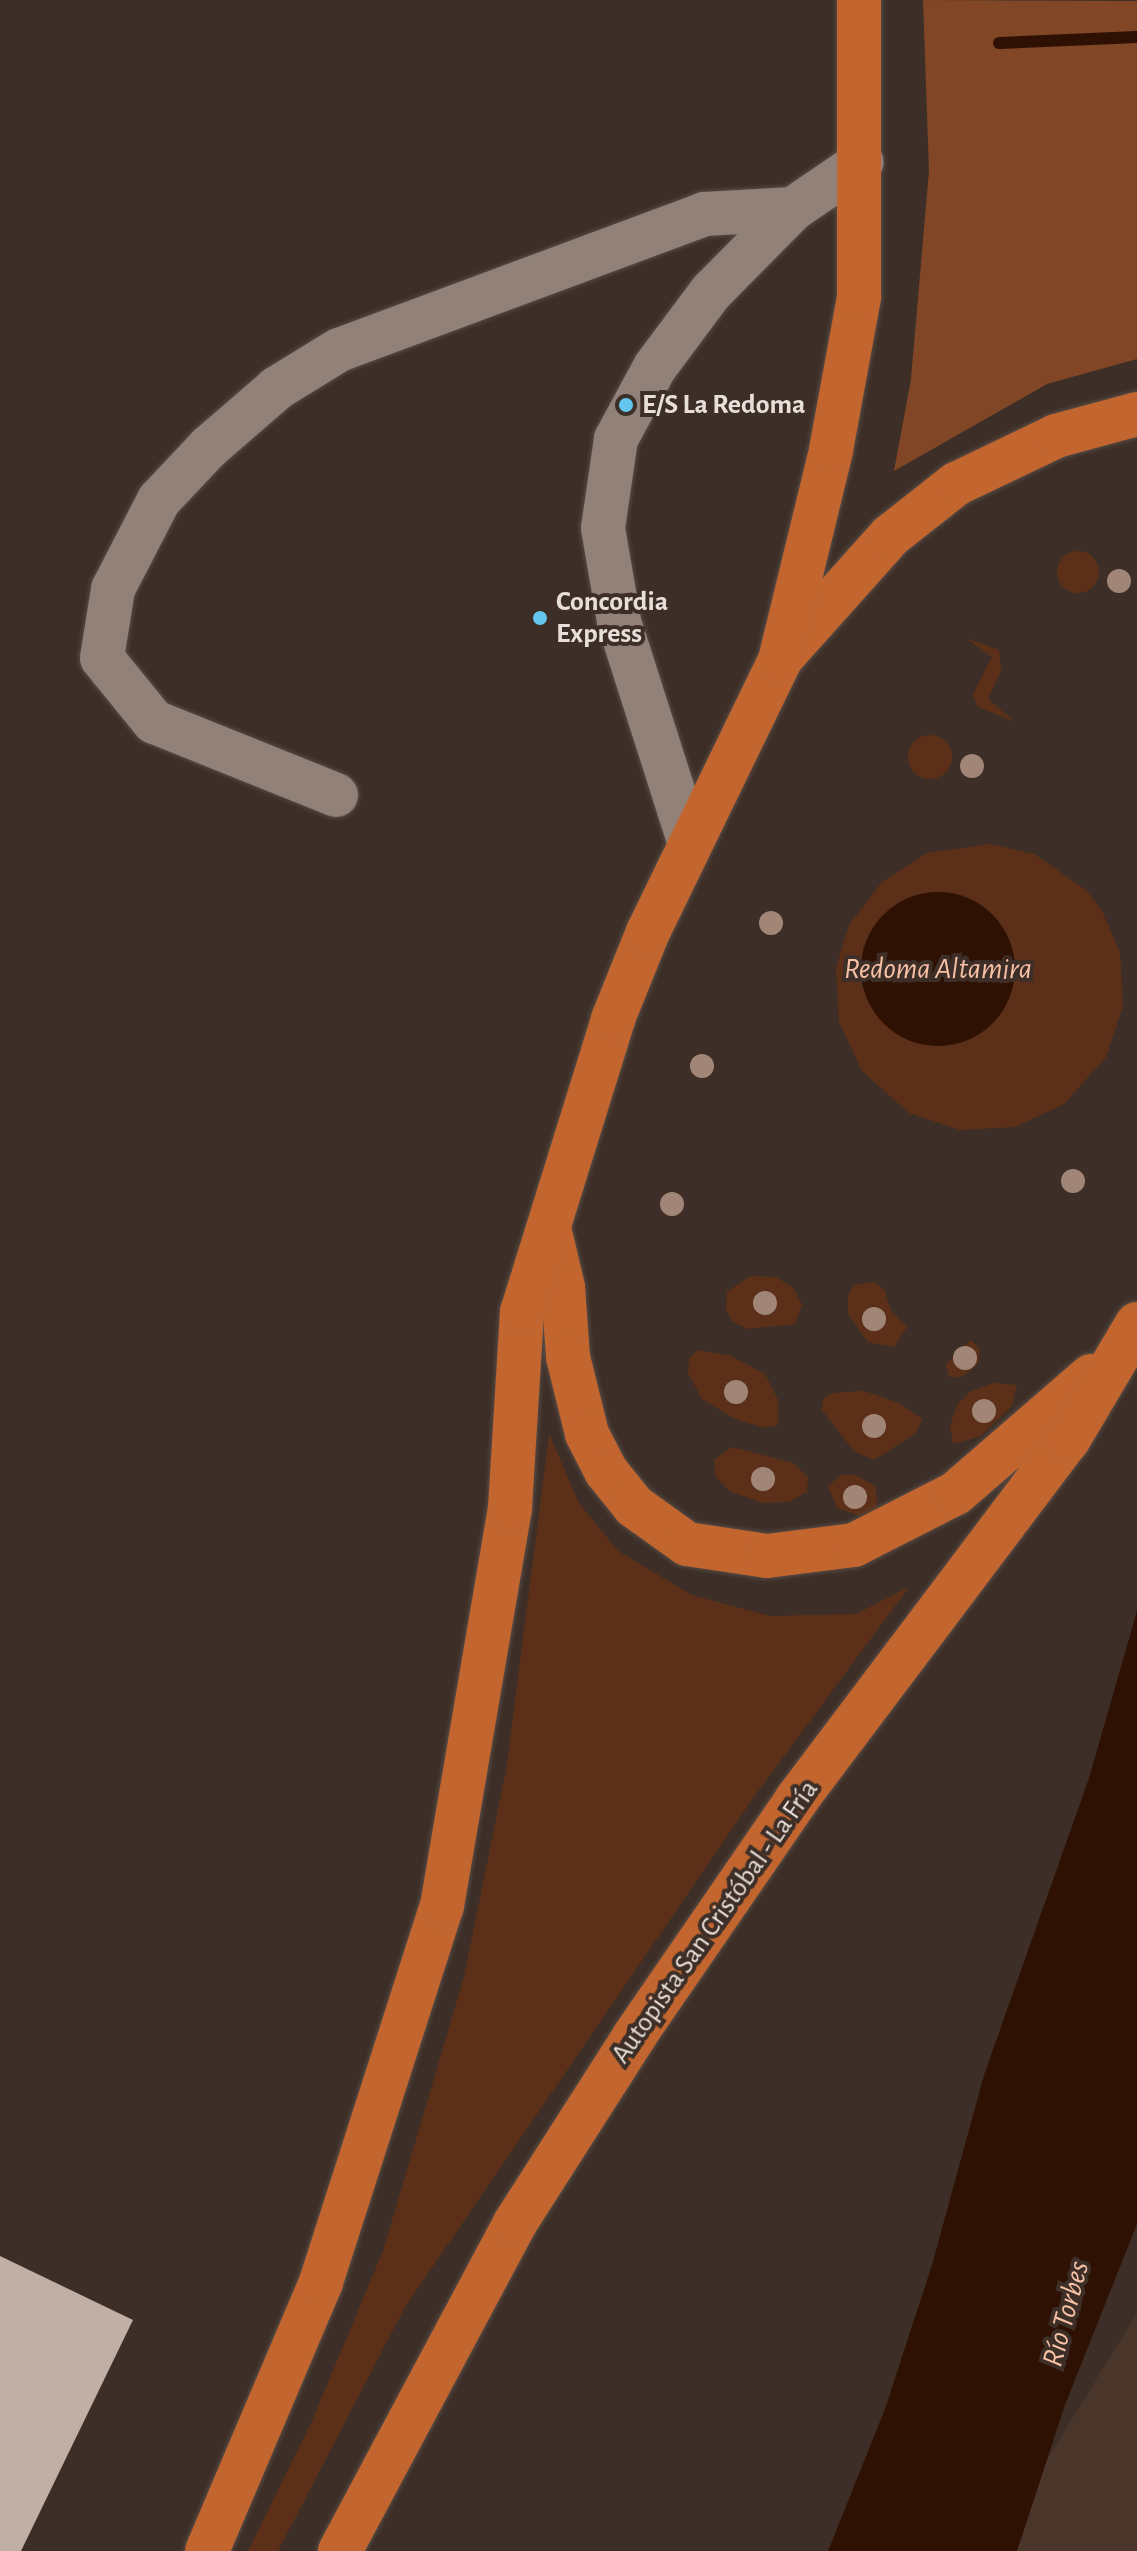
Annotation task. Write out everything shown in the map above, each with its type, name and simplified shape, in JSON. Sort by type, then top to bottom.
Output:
[{"type":"highway","points":[[207,2551],[273,2405],[321,2282],[442,1906],[510,1508],[522,1312],[548,1226],[613,1019],[690,844],[780,660],[831,450],[859,297],[862,162],[859,0]]},
{"type":"highway","points":[[780,660],[890,536],[956,484],[1056,436],[1137,414]]},
{"type":"highway","points":[[548,1226],[563,1287],[573,1385],[587,1434],[606,1471],[634,1506],[687,1544],[767,1556],[854,1545],[956,1493],[1125,1340]]},
{"type":"highway","name":"Autopista San Cristóbal - La Fría","points":[[340,2551],[515,2223],[635,2035],[797,1799],[1068,1440],[1125,1340]]},
{"type":"lane","points":[[690,844],[619,621],[603,528],[616,439],[655,367],[711,292],[793,209],[862,162]]},
{"type":"lane","points":[[336,795],[154,722],[102,658],[113,589],[159,500],[209,447],[277,388],[339,350],[704,214],[793,209]]},
{"type":"shaded area","points":[[923,0],[1137,1],[1137,359],[1047,384],[894,471],[911,379],[929,171]]},
{"type":"shaded area","points":[[1078,551],[1093,557],[1099,572],[1093,587],[1078,593],[1063,587],[1057,572],[1063,557]]},
{"type":"shaded area","points":[[966,638],[999,650],[1001,671],[988,699],[1015,722],[978,707],[973,694],[992,657]]},
{"type":"shaded area","points":[[930,735],[945,742],[952,757],[945,772],[930,779],[915,772],[908,757],[915,742]]},
{"type":"shaded area","points":[[990,844],[1034,854],[1086,890],[1102,911],[1120,952],[1123,1006],[1106,1057],[1064,1104],[1015,1127],[960,1130],[909,1113],[862,1071],[839,1022],[836,968],[849,925],[882,882],[927,853]],"holes":[[[953,893],[980,904],[1003,928],[1015,965],[1011,993],[983,1031],[961,1042],[927,1045],[896,1033],[875,1013],[861,983],[863,949],[870,932],[897,903],[919,894]]]},
{"type":"shaded area","points":[[750,1276],[776,1277],[793,1288],[802,1304],[795,1324],[747,1329],[732,1321],[726,1309],[727,1292]]},
{"type":"shaded area","points":[[874,1282],[884,1289],[891,1310],[907,1327],[894,1347],[868,1342],[848,1314],[848,1295],[854,1285]]},
{"type":"shaded area","points":[[971,1340],[980,1349],[978,1364],[961,1377],[949,1377],[946,1364]]},
{"type":"shaded area","points":[[698,1350],[731,1356],[765,1374],[778,1400],[778,1425],[765,1428],[735,1419],[702,1399],[688,1373],[689,1358]]},
{"type":"shaded area","points":[[994,1383],[1017,1385],[1012,1406],[981,1436],[953,1444],[950,1426],[957,1405],[971,1391]]},
{"type":"shaded area","points":[[864,1391],[899,1403],[922,1419],[916,1433],[874,1460],[854,1451],[822,1410],[823,1399],[832,1393]]},
{"type":"shaded area","points":[[549,1434],[579,1503],[618,1551],[692,1595],[770,1616],[856,1614],[909,1587],[756,1794],[405,2307],[278,2551],[248,2551],[311,2423],[383,2251],[464,1977],[507,1765]]},
{"type":"shaded area","points":[[732,1447],[793,1463],[808,1477],[807,1492],[789,1502],[763,1503],[729,1491],[716,1477],[714,1460]]},
{"type":"shaded area","points":[[841,1475],[856,1475],[876,1487],[877,1508],[861,1516],[837,1508],[828,1486]]},
{"type":"shaded area","points":[[1137,2313],[1137,2551],[991,2551]]},
{"type":"water","name":"Redoma Altamira","points":[[938,892],[967,898],[992,915],[1009,940],[1015,969],[1009,998],[992,1023],[967,1040],[938,1046],[909,1040],[884,1023],[867,998],[861,969],[867,940],[884,915],[909,898]]},
{"type":"water","name":"Río Torbes","points":[[1137,1611],[1137,2224],[1065,2405],[1017,2551],[828,2551],[885,2409],[932,2265],[984,2075],[1089,1778]]},
{"type":"building","points":[[0,2256],[133,2320],[21,2551],[0,2551]]},
{"type":"waterway","points":[[999,43],[1137,37]]},
{"type":"place","name":"E/S La Redoma","points":[[626,405]]},
{"type":"place","name":"Concordia Express","points":[[540,618]]}]
